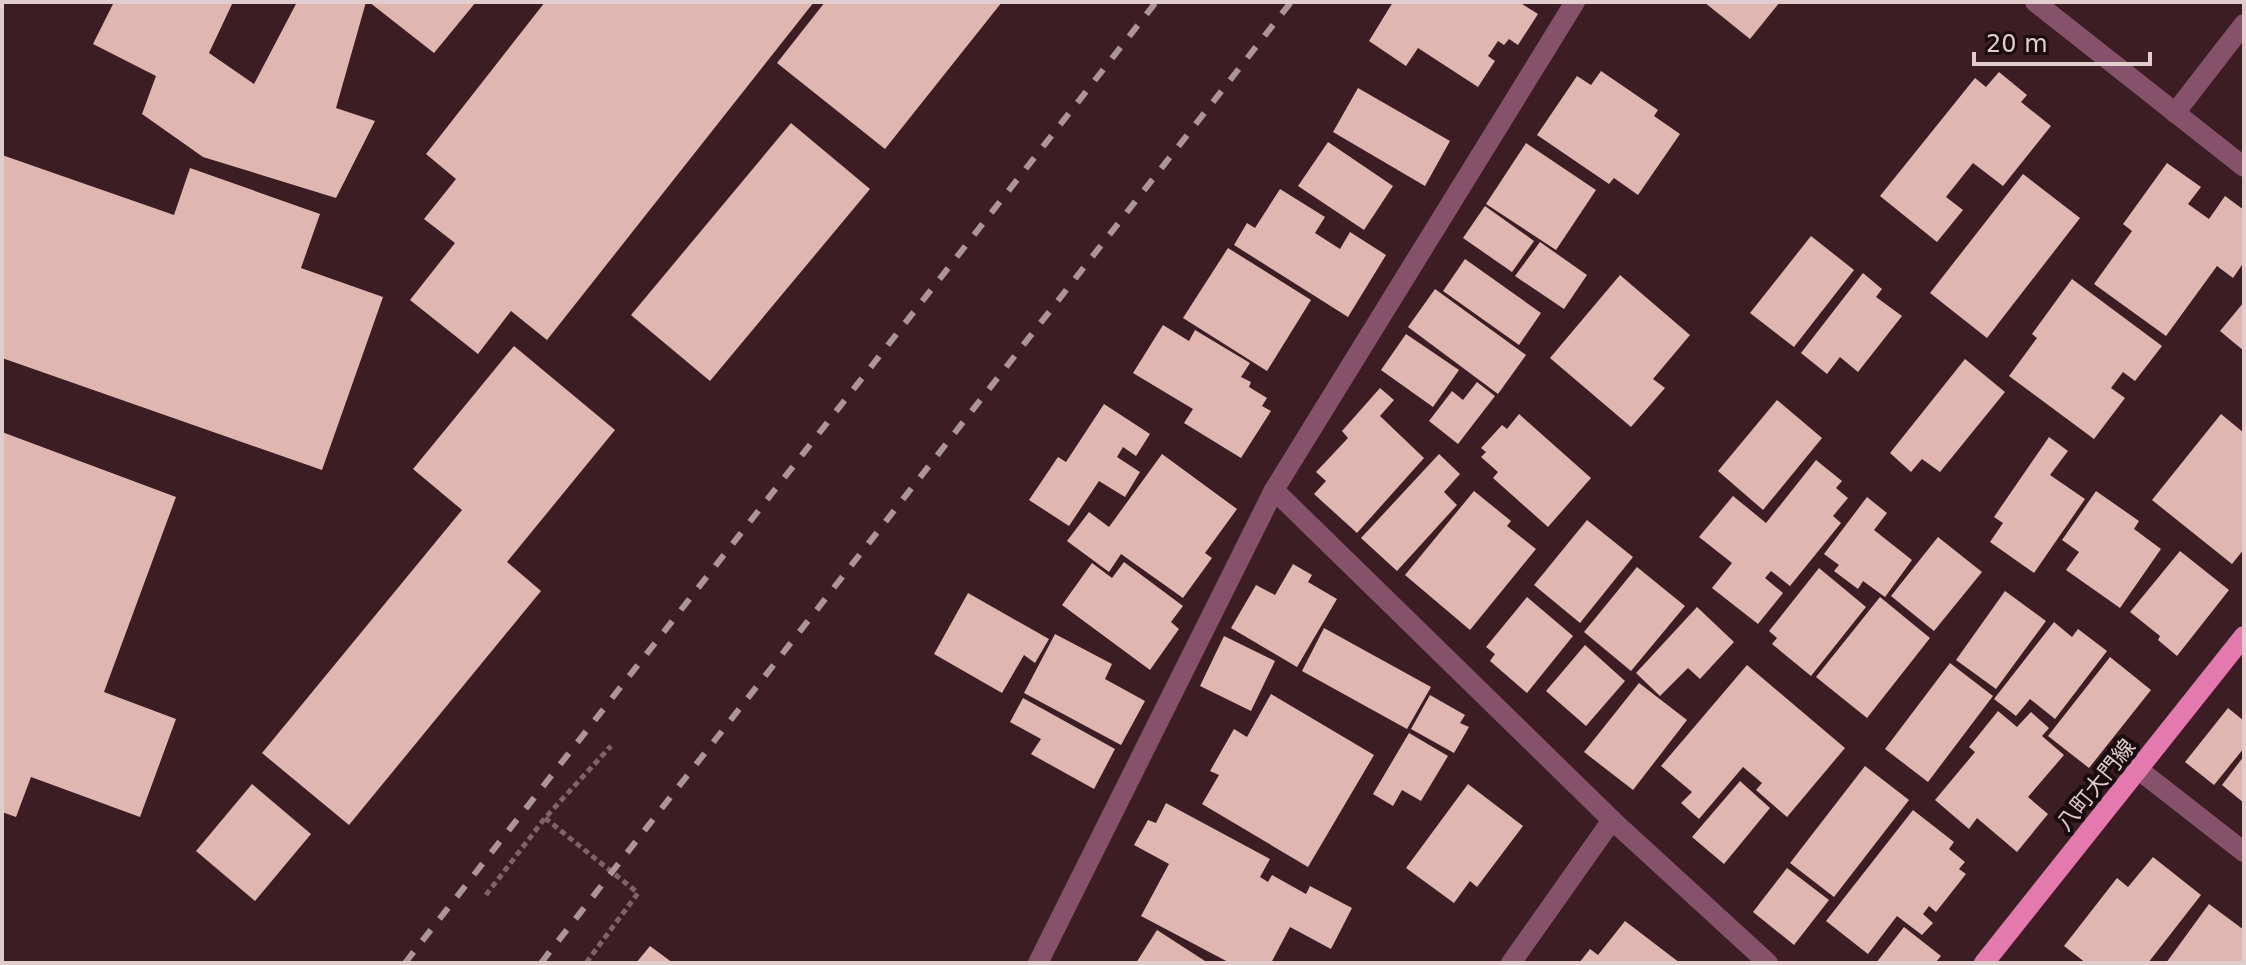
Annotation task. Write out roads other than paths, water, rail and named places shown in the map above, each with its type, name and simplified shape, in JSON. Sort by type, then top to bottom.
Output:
[{"type":"main road","name":"八町大門線","points":[[1984,963],[2244,636]]},
{"type":"street","points":[[1038,963],[1274,490],[1575,2]]},
{"type":"street","points":[[2035,2],[2244,167]]},
{"type":"street","points":[[2175,113],[2244,24]]},
{"type":"street","points":[[1274,490],[1612,820],[1768,963]]},
{"type":"street","points":[[2139,770],[2244,852]]},
{"type":"street","points":[[1511,963],[1612,820]]},
{"type":"railway","points":[[405,963],[1156,2]]},
{"type":"railway","points":[[541,963],[1291,2]]}]
